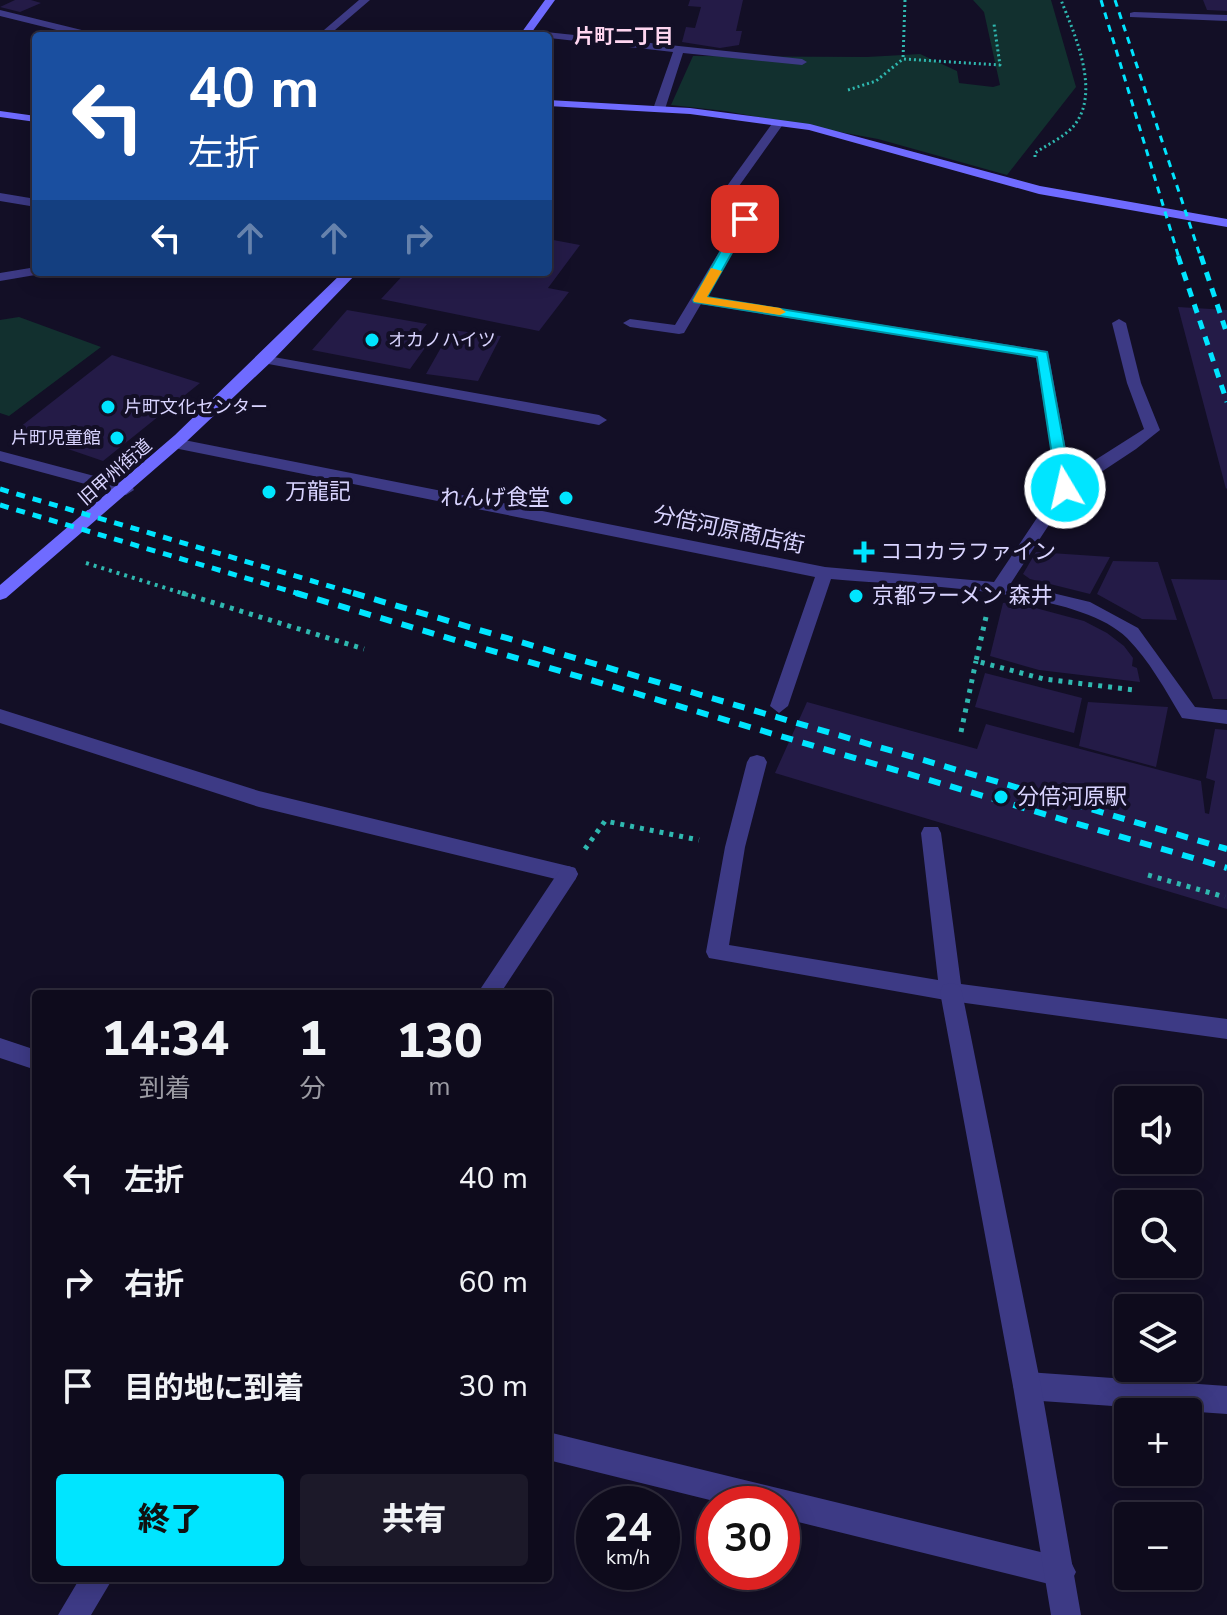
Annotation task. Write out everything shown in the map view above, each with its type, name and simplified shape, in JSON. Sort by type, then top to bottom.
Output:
[{"type":"street","points":[[327,32],[365,0]]},
{"type":"street","points":[[526,32],[550,0]]},
{"type":"street","points":[[0,13],[78,32]]},
{"type":"street","points":[[1134,15],[1227,18]]},
{"type":"street","points":[[552,37],[802,62]]},
{"type":"street","points":[[659,109],[679,49]]},
{"type":"street","points":[[552,103],[659,109],[778,123],[833,133],[1039,190],[1227,223]]},
{"type":"street","points":[[0,114],[32,118]]},
{"type":"street","points":[[630,323],[679,330],[745,219],[733,186],[778,123]]},
{"type":"street","points":[[0,197],[32,202]]},
{"type":"street","points":[[0,277],[32,272]]},
{"type":"street","name":"旧甲州街道","points":[[0,594],[179,444],[268,360],[347,276]]},
{"type":"street","points":[[699,300],[1043,354],[1065,488]]},
{"type":"street","points":[[999,588],[1065,488],[1087,469],[1129,450],[1152,430],[1134,383],[1119,323]]},
{"type":"street","points":[[268,360],[599,420]]},
{"type":"street","name":"分倍河原商店街","points":[[179,444],[825,573],[1020,590],[1084,606],[1132,632],[1150,653],[1189,713],[1227,717]]},
{"type":"street","points":[[0,456],[126,490]]},
{"type":"street","points":[[779,706],[825,573]]},
{"type":"street","points":[[0,716],[259,799],[568,874],[491,990]]},
{"type":"street","points":[[757,762],[735,847],[717,952],[951,992],[1227,1029]]},
{"type":"street","points":[[931,833],[951,992],[1027,1386],[1066,1615]]},
{"type":"street","points":[[0,1048],[32,1059]]},
{"type":"street","points":[[1027,1386],[1227,1400]]},
{"type":"street","points":[[552,1447],[1061,1572]]},
{"type":"street","points":[[73,1615],[95,1582]]},
{"type":"path","points":[[903,59],[905,0]]},
{"type":"path","points":[[1039,190],[1035,153],[1076,123],[1084,102],[1083,70],[1061,0]]},
{"type":"path","points":[[848,90],[876,81],[903,59],[1000,65],[994,24]]},
{"type":"path","points":[[51,552],[364,649]]},
{"type":"path","points":[[961,732],[990,601],[999,588]]},
{"type":"path","points":[[976,661],[1044,679],[1144,692],[1175,690]]},
{"type":"path","points":[[568,874],[605,821],[735,847]]},
{"type":"path","points":[[1148,875],[1225,897]]},
{"type":"green space","points":[[973,0],[1051,0],[1076,87],[1007,175],[878,139],[725,111],[671,105],[693,56],[867,57],[920,54],[957,71],[959,83],[1000,85],[984,12]]},
{"type":"green space","points":[[19,317],[101,347],[9,416],[0,413],[0,320]]},
{"type":"building","points":[[15,0],[41,3],[20,12],[0,7]]},
{"type":"building","points":[[690,0],[743,0],[736,31],[742,31],[739,45],[720,48],[682,42],[686,27],[695,28],[701,7],[688,6]]},
{"type":"building","points":[[1203,0],[1227,0],[1227,11],[1207,10]]},
{"type":"building","points":[[552,240],[580,245],[548,288],[569,292],[539,331],[381,299],[402,276],[552,276]]},
{"type":"building","points":[[1178,307],[1227,310],[1226,489]]},
{"type":"building","name":"オカノハイツ","points":[[347,310],[427,324],[415,339],[430,341],[410,369],[312,350]]},
{"type":"building","points":[[451,330],[501,336],[478,381],[426,374]]},
{"type":"building","name":"片町文化センター","points":[[112,355],[200,383],[103,461],[68,449],[68,433],[54,431],[32,437],[15,431]]},
{"type":"building","points":[[1036,552],[1110,557],[1090,594],[1030,579],[1023,574]]},
{"type":"building","points":[[1113,561],[1158,562],[1177,620],[1142,619],[1097,594]]},
{"type":"building","points":[[1171,579],[1227,580],[1227,699],[1213,699]]},
{"type":"building","points":[[1013,602],[1084,621],[1107,633],[1124,646],[1133,658],[1132,666],[1137,668],[1140,682],[1039,670],[990,656],[1003,603]]},
{"type":"building","points":[[985,673],[1082,698],[1074,733],[975,707]]},
{"type":"building","name":"分倍河原駅","points":[[807,702],[977,749],[986,724],[1201,781],[1205,813],[1209,814],[1215,781],[1206,778],[1215,729],[1227,730],[1227,909],[775,773]]},
{"type":"building","points":[[1088,702],[1168,707],[1156,767],[1079,746]]},
{"type":"railway","points":[[1101,0],[1179,258]]},
{"type":"railway","points":[[1115,0],[1201,258]]},
{"type":"railway","points":[[1178,256],[1227,402]]},
{"type":"railway","points":[[1201,256],[1227,334]]},
{"type":"railway","points":[[0,489],[360,595]]},
{"type":"railway","points":[[0,505],[303,595]]},
{"type":"railway","points":[[296,593],[1227,868]]},
{"type":"railway","points":[[353,593],[1227,849]]},
{"type":"slow traffic","points":[[715,271],[699,300],[780,312]]},
{"type":"place","name":"オカノハイツ","points":[[372,340]]},
{"type":"place","name":"片町文化センター","points":[[108,407]]},
{"type":"place","name":"片町児童館","points":[[117,438]]},
{"type":"place","name":"万龍記","points":[[269,492]]},
{"type":"place","name":"れんげ食堂","points":[[566,498]]},
{"type":"place","name":"ココカラファイン","points":[[864,552]]},
{"type":"place","name":"京都ラーメン 森井","points":[[856,596]]},
{"type":"place","name":"分倍河原駅","points":[[1001,797]]},
{"type":"district","name":"片町二丁目","points":[[624,36]]},
{"type":"route","points":[[745,219],[699,300],[1043,354],[1065,488]]}]
